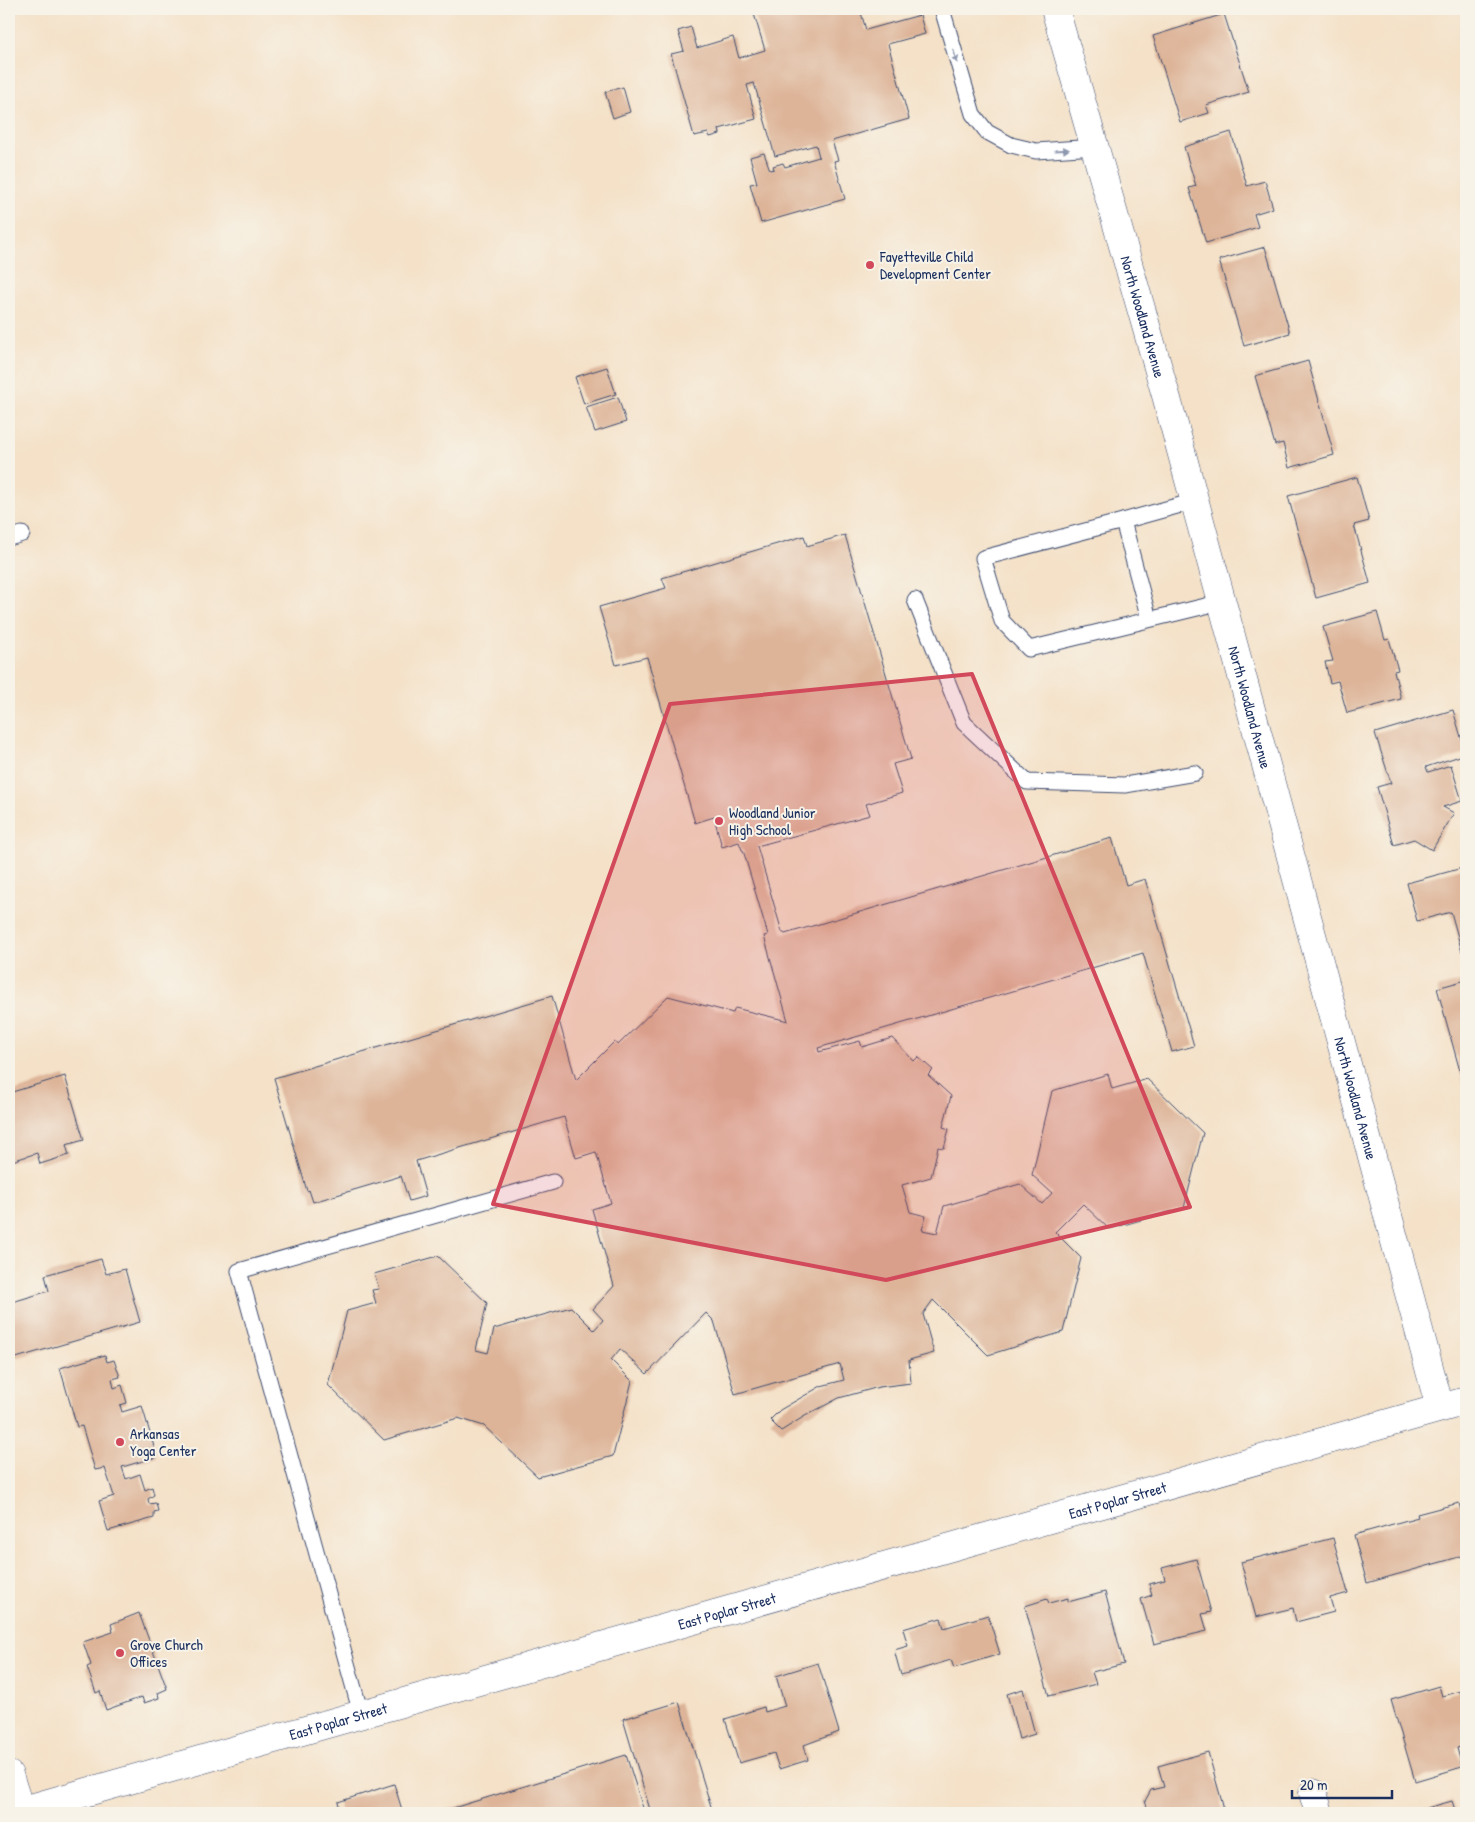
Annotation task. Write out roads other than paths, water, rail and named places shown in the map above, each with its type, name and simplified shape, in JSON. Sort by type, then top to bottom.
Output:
[{"type":"street","name":"North Woodland Avenue","points":[[1055,9],[1195,501],[1440,1408]]},
{"type":"street","name":"East Poplar Street","points":[[18,1813],[1466,1401]]},
{"type":"street","points":[[9,1775],[18,1813]]},
{"type":"lane","points":[[942,9],[973,114],[987,132],[1011,145],[1036,151],[1095,147]]},
{"type":"lane","points":[[1195,501],[1123,522],[983,558],[1002,621],[1029,649],[1222,602]]},
{"type":"lane","points":[[1123,522],[1149,619]]},
{"type":"lane","points":[[915,600],[964,723],[1027,782],[1125,785],[1194,773]]},
{"type":"lane","points":[[361,1714],[239,1271],[553,1182]]},
{"type":"place","name":"Fayetteville Child Development Center","points":[[870,265]]},
{"type":"place","name":"Woodland Junior High School","points":[[719,821]]},
{"type":"place","name":"Arkansas Yoga Center","points":[[120,1442]]},
{"type":"place","name":"Grove Church Offices","points":[[120,1653]]}]
